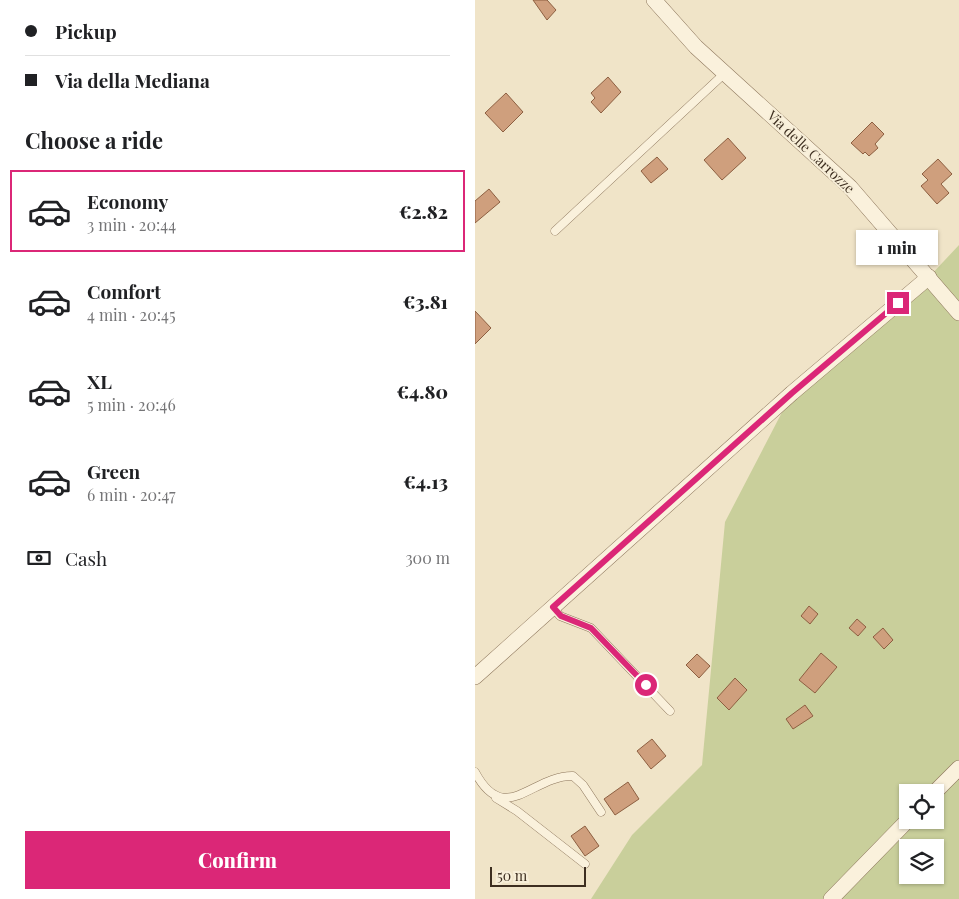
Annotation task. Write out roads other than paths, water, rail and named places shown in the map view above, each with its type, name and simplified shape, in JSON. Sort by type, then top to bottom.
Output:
[{"type":"street","name":"Via delle Carrozze","points":[[654,0],[685,36],[850,187],[959,313]]},
{"type":"street","points":[[475,677],[792,393],[929,277]]},
{"type":"street","points":[[943,784],[959,768]]},
{"type":"street","points":[[831,899],[899,829]]},
{"type":"lane","points":[[555,231],[725,73]]},
{"type":"lane","points":[[553,607],[561,616],[591,628],[670,710]]},
{"type":"lane","points":[[475,772],[482,784],[494,796],[517,811],[585,864]]},
{"type":"lane","points":[[494,796],[511,797],[559,778],[573,776],[583,785],[601,812]]}]
